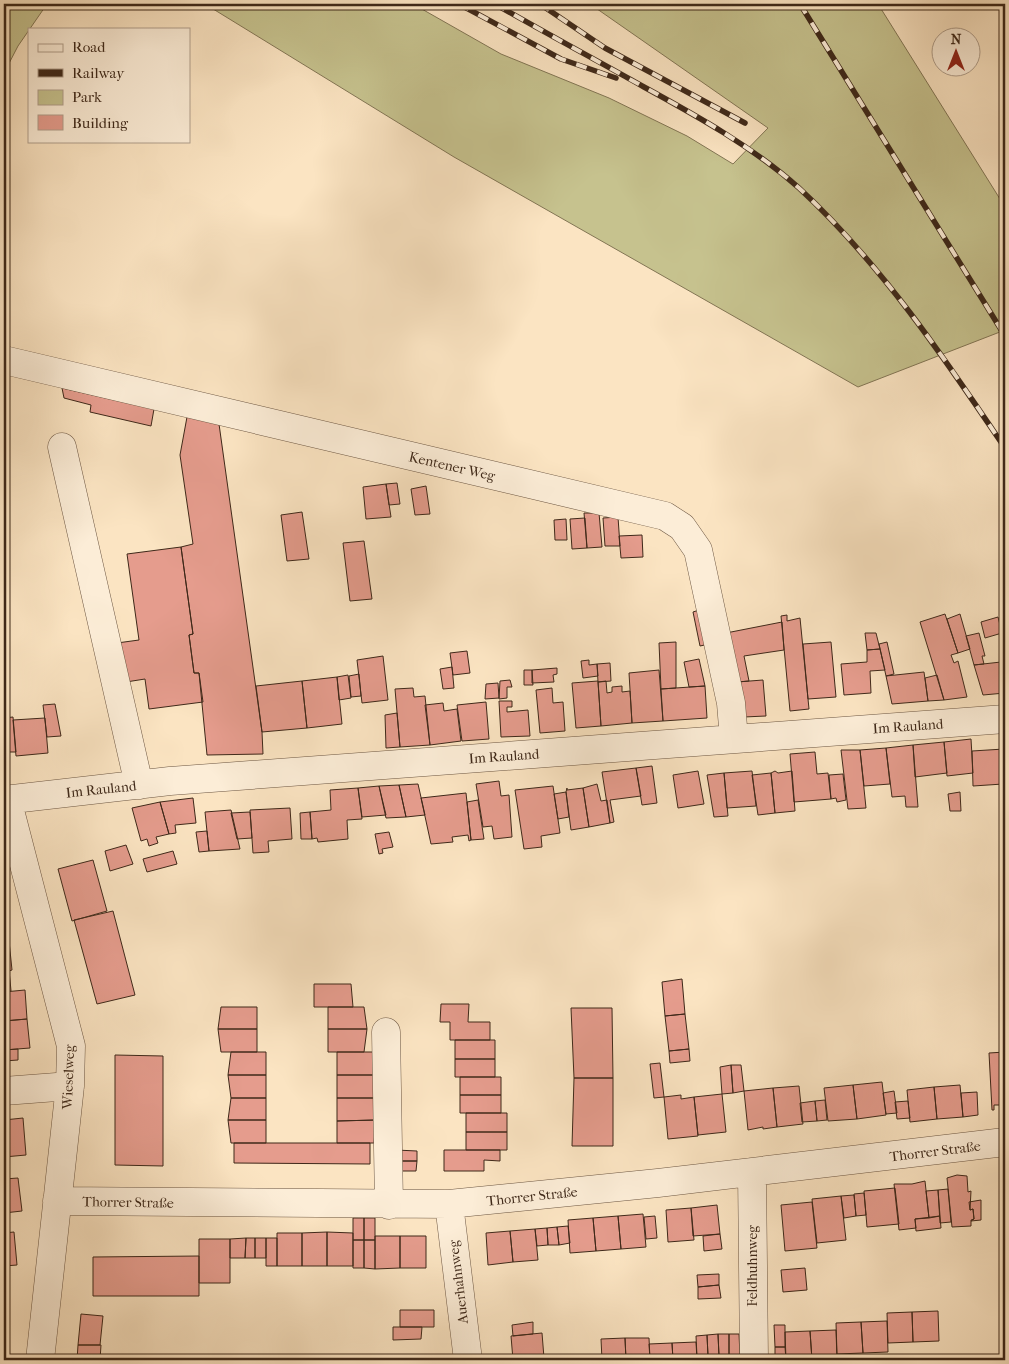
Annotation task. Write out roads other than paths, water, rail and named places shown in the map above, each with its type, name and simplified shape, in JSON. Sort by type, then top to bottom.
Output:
[{"type":"street","name":"Kentener Weg","points":[[4,360],[665,516],[682,527],[698,550],[731,703],[734,739]]},
{"type":"street","points":[[62,447],[139,785]]},
{"type":"street","name":"Im Rauland","points":[[6,799],[139,785],[1005,719]]},
{"type":"street","name":"Wieselweg","points":[[6,799],[71,1046],[70,1086],[40,1360]]},
{"type":"street","points":[[386,1032],[389,1204]]},
{"type":"street","points":[[4,1091],[70,1086]]},
{"type":"street","name":"Thorrer Straße","points":[[57,1201],[449,1204],[752,1172],[1005,1142]]},
{"type":"street","name":"Feldhuhnweg","points":[[752,1172],[754,1360]]},
{"type":"street","name":"Auerhahnweg","points":[[449,1204],[468,1360]]},
{"type":"railway","points":[[459,4],[561,59],[616,78]]},
{"type":"railway","points":[[495,4],[704,121],[763,159],[799,188],[829,217],[884,279],[934,345],[1005,448]]},
{"type":"railway","points":[[540,4],[605,48],[745,123]]},
{"type":"railway","points":[[800,4],[1005,336]]}]
